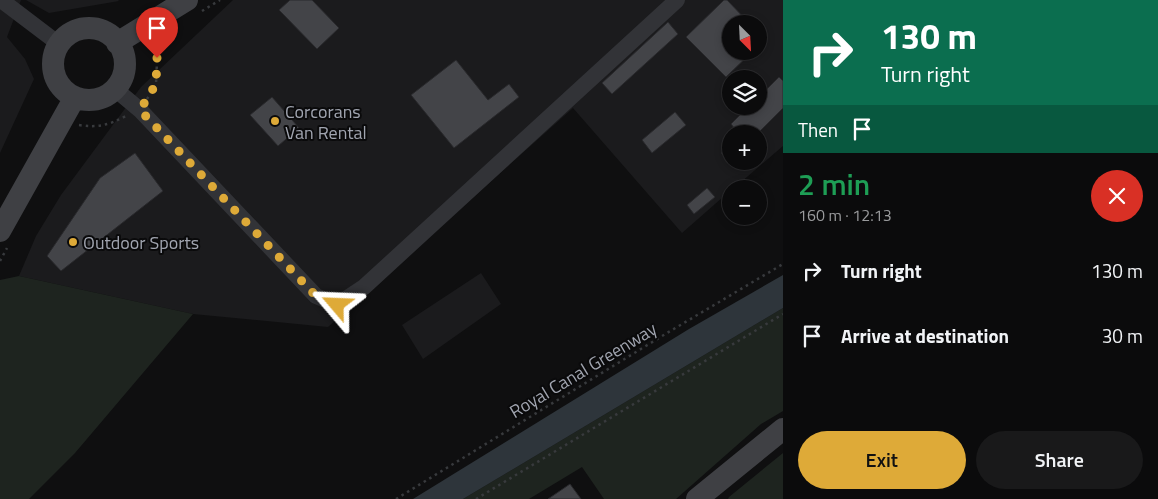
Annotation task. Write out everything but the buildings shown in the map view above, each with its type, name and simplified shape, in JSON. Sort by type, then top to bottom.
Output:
[{"type":"street","points":[[1,0],[59,44]]},
{"type":"street","points":[[115,89],[140,110],[316,296],[337,305],[364,287],[677,0]]},
{"type":"street","points":[[118,43],[192,7]]},
{"type":"street","points":[[88,28],[99,30],[109,35],[118,43],[124,61],[124,71],[115,89],[106,96],[85,100],[75,97],[62,88],[55,75],[53,64],[59,44],[77,30],[88,28]]},
{"type":"street","points":[[4,238],[75,97]]},
{"type":"street","points":[[697,499],[783,429]]},
{"type":"path","points":[[192,7],[220,0]]},
{"type":"path","points":[[72,124],[94,127],[113,123],[140,110],[156,84],[158,38]]},
{"type":"path","points":[[0,261],[4,238]]},
{"type":"path","name":"Royal Canal Greenway","points":[[396,499],[783,264]]},
{"type":"path","points":[[476,499],[783,314]]},
{"type":"shaded area","points":[[0,0],[21,0],[7,37],[25,59],[34,79],[0,153]]},
{"type":"shaded area","points":[[26,0],[118,0],[119,1],[49,13]]},
{"type":"shaded area","points":[[233,0],[783,0],[783,146],[767,160],[767,125],[722,125],[722,170],[755,170],[743,180],[722,180],[722,198],[682,233],[573,108],[328,327],[193,314],[19,276],[36,236],[61,195],[141,87]]},
{"type":"shaded area","points":[[481,273],[501,304],[423,359],[402,325]]},
{"type":"shaded area","points":[[783,275],[783,308],[463,499],[413,499],[689,329]]},
{"type":"shaded area","points":[[19,276],[193,314],[75,453],[29,499],[0,499],[0,280]]},
{"type":"shaded area","points":[[783,308],[783,411],[761,424],[676,499],[604,499],[582,467],[529,499],[463,499]]},
{"type":"shaded area","points":[[783,453],[783,499],[728,499],[729,497]]},
{"type":"place","name":"Corcorans Van Rental","points":[[275,121]]},
{"type":"place","name":"Outdoor Sports","points":[[73,242]]},
{"type":"route","points":[[157,58],[156,84],[140,110],[316,296],[337,305]]}]
